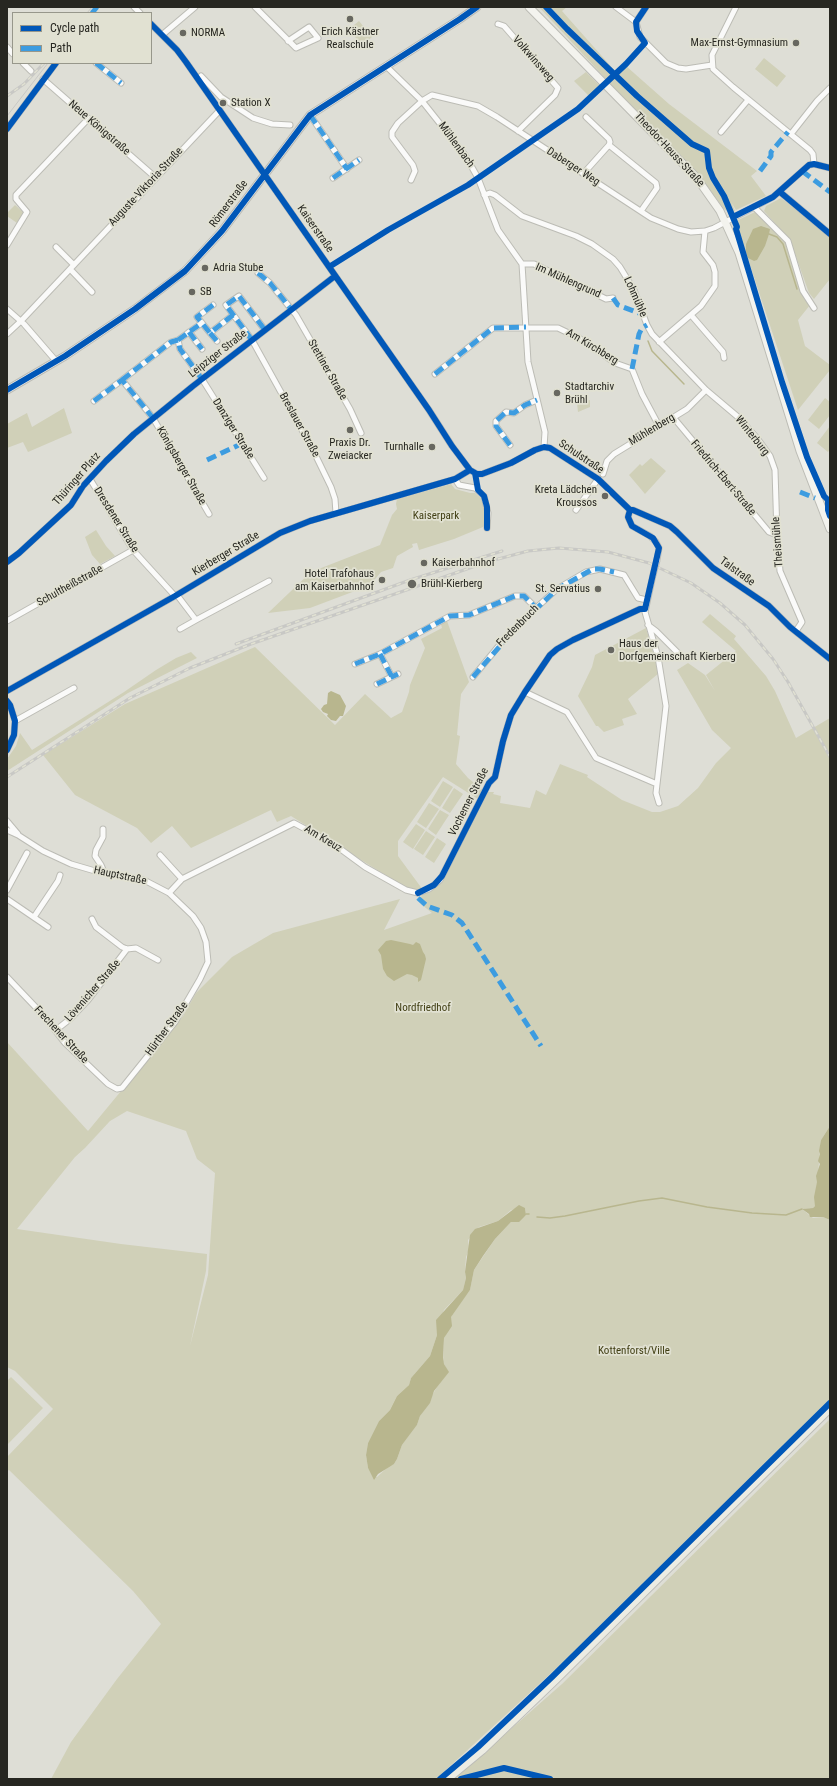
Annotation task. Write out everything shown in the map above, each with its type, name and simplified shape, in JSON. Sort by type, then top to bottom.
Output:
[{"type":"main road","name":"Römerstraße","points":[[7,390],[56,361],[135,309],[185,271],[222,231],[310,115],[460,20],[477,7]]},
{"type":"main road","name":"Theodor-Heuss-Straße","points":[[529,7],[696,177],[725,221],[739,253],[800,451],[830,529]]},
{"type":"main road","points":[[447,1779],[482,1750],[556,1679],[830,1408]]},
{"type":"street","points":[[162,35],[195,7]]},
{"type":"street","points":[[254,7],[288,41],[296,48],[318,38],[309,28],[288,41]]},
{"type":"street","points":[[616,7],[636,22],[640,38],[660,59],[666,63],[671,66],[686,69],[712,65]]},
{"type":"street","points":[[636,22],[646,7]]},
{"type":"street","points":[[736,7],[712,55],[712,65],[719,76],[810,150],[814,159],[814,164],[830,168]]},
{"type":"street","name":"Volkwinsweg","points":[[498,24],[504,26],[558,88],[555,95],[518,131]]},
{"type":"street","name":"Kaiserstraße","points":[[152,25],[177,50],[220,110],[470,470]]},
{"type":"street","points":[[24,64],[31,71]]},
{"type":"street","points":[[7,129],[55,64]]},
{"type":"street","points":[[97,64],[121,83]]},
{"type":"street","name":"Mühlenbach","points":[[387,67],[422,101],[465,155],[478,178],[498,230],[522,264]]},
{"type":"street","points":[[201,76],[221,97],[253,118],[272,124],[290,125]]},
{"type":"street","name":"Neue Königstraße","points":[[43,79],[155,177]]},
{"type":"street","points":[[791,134],[817,101],[830,88]]},
{"type":"street","name":"Daberger Weg","points":[[422,101],[432,94],[478,106],[498,117],[583,174],[664,225],[691,232],[705,231],[714,228],[754,207],[780,192],[809,165],[814,164]]},
{"type":"street","points":[[214,102],[221,97]]},
{"type":"street","points":[[721,132],[748,100]]},
{"type":"street","points":[[411,180],[415,171],[413,165],[391,134],[398,123],[422,101]]},
{"type":"street","name":"Auguste-Viktoria-Straße","points":[[7,334],[220,110]]},
{"type":"street","points":[[310,115],[347,169]]},
{"type":"street","points":[[583,174],[610,142],[609,139],[586,118]]},
{"type":"street","points":[[7,245],[27,212],[16,199],[16,195],[88,119]]},
{"type":"street","points":[[609,145],[656,183],[657,188],[641,211]]},
{"type":"street","points":[[333,178],[359,160]]},
{"type":"street","points":[[780,192],[830,233]]},
{"type":"street","name":"Lohmühle","points":[[484,195],[490,193],[495,195],[522,216],[576,236],[606,253],[620,267],[628,279],[639,300],[647,325],[659,342],[706,390]]},
{"type":"street","points":[[754,207],[788,241],[803,291],[814,308]]},
{"type":"street","points":[[659,342],[691,315],[710,295],[714,286],[715,272],[713,265],[703,252],[705,231]]},
{"type":"street","points":[[56,247],[74,264]]},
{"type":"street","points":[[522,264],[528,362],[545,432],[544,447]]},
{"type":"street","name":"Im Mühlengrund","points":[[522,264],[534,264],[606,299],[613,298]]},
{"type":"street","points":[[70,269],[92,292]]},
{"type":"street","name":"Stettiner Straße","points":[[258,273],[270,283],[291,309],[350,409],[361,433]]},
{"type":"street","name":"Leipziger Straße","points":[[116,451],[153,418],[335,276]]},
{"type":"street","name":"Breslauer Straße","points":[[265,330],[239,296],[226,306],[252,340],[313,450],[327,478],[335,499],[336,513]]},
{"type":"street","points":[[213,305],[197,317],[217,341]]},
{"type":"street","points":[[7,309],[21,321],[56,361]]},
{"type":"street","points":[[210,333],[234,315]]},
{"type":"street","points":[[691,315],[723,352],[724,358]]},
{"type":"street","points":[[94,401],[171,342],[178,340],[202,323]]},
{"type":"street","points":[[435,374],[493,328],[526,327]]},
{"type":"street","name":"Am Kirchberg","points":[[526,327],[563,330],[579,338],[616,363],[632,369],[642,394],[659,426]]},
{"type":"street","points":[[189,332],[202,349]]},
{"type":"street","name":"Danziger Straße","points":[[178,340],[180,349],[202,379],[264,478]]},
{"type":"street","name":"Königsberger Straße","points":[[122,380],[153,418],[209,514]]},
{"type":"street","name":"Mühlenberg","points":[[603,474],[607,461],[614,454],[688,409],[706,390]]},
{"type":"street","name":"Winterburg","points":[[706,390],[738,417],[749,429],[770,456],[775,470]]},
{"type":"street","points":[[510,445],[496,426],[496,421],[506,412],[514,414],[525,405],[537,400]]},
{"type":"street","name":"Friedrich-Ebert-Straße","points":[[673,417],[769,532],[777,535]]},
{"type":"street","name":"Schulstraße","points":[[470,470],[477,474],[482,474],[498,469],[534,450],[544,447],[555,451],[598,479],[630,510]]},
{"type":"street","name":"Thüringer Platz","points":[[7,562],[19,553],[70,505],[83,486],[116,451]]},
{"type":"street","name":"Kierberger Straße","points":[[7,692],[176,595],[280,533],[310,521],[455,479],[470,470]]},
{"type":"street","name":"Theismühle","points":[[775,470],[777,535],[780,571],[802,622],[796,631]]},
{"type":"street","name":"Dresdener Straße","points":[[90,479],[133,550],[176,595]]},
{"type":"street","points":[[455,479],[459,485],[475,488],[484,496],[488,513],[487,528]]},
{"type":"street","points":[[576,510],[598,479]]},
{"type":"street","points":[[630,510],[628,517],[632,526],[650,536],[659,548],[645,609],[648,626],[658,657],[666,706],[656,793],[659,803]]},
{"type":"street","name":"Talstraße","points":[[630,510],[670,526],[713,568],[769,606],[830,659]]},
{"type":"street","name":"Schultheißstraße","points":[[7,621],[133,550]]},
{"type":"street","name":"Fredenbruch","points":[[473,677],[502,642],[536,608],[557,589],[586,572],[600,569],[624,576],[638,598],[647,600]]},
{"type":"street","points":[[180,629],[270,582]]},
{"type":"street","points":[[176,595],[196,620]]},
{"type":"street","points":[[355,664],[380,654],[450,616],[469,615],[516,596],[524,596],[536,608]]},
{"type":"street","name":"Vochemer Straße","points":[[418,893],[429,889],[440,880],[489,783],[496,777],[503,741],[511,715],[550,655],[557,649],[640,609],[645,609]]},
{"type":"street","points":[[648,626],[680,655]]},
{"type":"street","points":[[380,654],[392,677]]},
{"type":"street","points":[[377,684],[398,674]]},
{"type":"street","points":[[15,722],[74,688]]},
{"type":"street","points":[[525,692],[567,712],[596,758],[657,784]]},
{"type":"street","points":[[7,701],[10,705],[15,722],[14,735],[7,750]]},
{"type":"street","name":"Hauptstraße","points":[[7,821],[18,835]]},
{"type":"street","name":"Am Kreuz","points":[[169,893],[182,879],[294,823],[335,845],[365,867],[406,890],[418,893]]},
{"type":"street","points":[[103,829],[104,837],[96,850],[95,856],[104,872]]},
{"type":"street","name":"Hauptstraße","points":[[7,830],[56,858],[86,869],[144,880],[169,893],[193,916],[201,928],[206,942],[208,962]]},
{"type":"street","points":[[7,890],[27,853]]},
{"type":"street","points":[[160,855],[182,879]]},
{"type":"street","points":[[34,917],[58,881],[60,875]]},
{"type":"street","points":[[7,900],[48,927]]},
{"type":"street","points":[[92,919],[96,927],[127,949],[136,948],[158,960]]},
{"type":"street","name":"Lövenicher Straße","points":[[56,1030],[88,1000],[127,949]]},
{"type":"street","name":"Hürther Straße","points":[[117,1089],[122,1088],[175,1022],[208,962]]},
{"type":"street","name":"Frechener Straße","points":[[7,977],[56,1030],[65,1043],[108,1084],[117,1089]]},
{"type":"green space","points":[[539,7],[544,7],[611,73],[611,76],[607,80]]},
{"type":"green space","points":[[548,7],[567,7],[562,11],[616,72],[589,49]]},
{"type":"green space","points":[[359,21],[372,37],[362,46],[349,29]]},
{"type":"green space","points":[[764,58],[786,76],[777,87],[755,69]]},
{"type":"green space","points":[[626,66],[669,104],[757,171],[751,176],[766,196],[736,210],[731,202],[735,211],[729,212],[724,209],[697,172],[608,82]]},
{"type":"green space","points":[[586,72],[600,86],[589,96],[574,81]]},
{"type":"green space","points":[[781,198],[830,236],[830,279],[814,299],[809,293],[790,240],[764,211],[766,206]]},
{"type":"green space","points":[[15,205],[24,213],[17,223],[7,216],[7,213]]},
{"type":"green space","points":[[755,212],[785,241],[804,299],[810,305],[798,320],[805,346],[830,365],[830,370],[798,410],[749,262],[734,222]]},
{"type":"green space","points":[[825,398],[830,402],[830,415],[819,429],[808,420]]},
{"type":"green space","points":[[590,400],[590,407],[578,412],[577,403]]},
{"type":"green space","points":[[64,408],[72,433],[28,452],[23,442],[7,448],[7,424],[27,413],[32,427]]},
{"type":"green space","points":[[830,426],[830,449],[828,452],[817,443]]},
{"type":"green space","points":[[651,458],[666,471],[645,494],[629,475],[640,464],[642,466]]},
{"type":"green space","name":"Kaiserpark","points":[[451,484],[455,489],[475,493],[482,499],[485,513],[485,524],[483,527],[454,539],[419,550],[417,543],[412,544],[413,547],[397,556],[393,568],[381,572],[371,584],[355,591],[310,608],[268,613],[311,572],[380,545],[392,515],[397,509],[397,499]]},
{"type":"green space","points":[[96,530],[106,546],[115,556],[100,564],[92,555],[85,537]]},
{"type":"green space","name":"Kottenforst/Ville","points":[[710,614],[736,636],[734,639],[766,676],[775,691],[796,738],[830,718],[830,1126],[821,1140],[815,1206],[813,1208],[802,1209],[813,1218],[823,1217],[830,1220],[830,1400],[574,1652],[436,1779],[51,1779],[71,1742],[117,1679],[161,1624],[133,1591],[9,1470],[7,1471],[7,1457],[53,1409],[15,1371],[7,1367],[7,1042],[88,1131],[183,1016],[196,993],[232,957],[273,933],[400,899],[384,930],[432,913],[421,904],[421,897],[423,893],[437,885],[487,792],[494,792],[493,794],[501,796],[500,803],[530,808],[536,790],[546,795],[560,764],[588,775],[587,777],[622,800],[652,812],[660,812],[678,806],[698,788],[716,763],[731,748],[712,730],[677,670],[688,663],[705,675],[715,691],[706,675],[736,651],[702,622]],"holes":[[[127,1111],[186,1131],[197,1159],[215,1173],[208,1275],[190,1346],[206,1271],[207,1254],[121,1244],[17,1229],[75,1157],[110,1121]],[[525,1208],[526,1215],[517,1222],[511,1222],[495,1239],[474,1270],[470,1290],[452,1313],[451,1323],[444,1338],[443,1362],[448,1372],[437,1387],[420,1416],[417,1425],[402,1445],[394,1464],[390,1465],[377,1477],[373,1477],[368,1468],[366,1455],[368,1443],[379,1421],[390,1410],[397,1396],[409,1385],[411,1378],[430,1356],[444,1310],[463,1290],[466,1278],[466,1257],[469,1250],[468,1240],[479,1227],[498,1221],[511,1210]]]},
{"type":"green space","points":[[447,621],[469,682],[461,694],[457,735],[460,736],[456,764],[468,778],[483,790],[478,799],[443,777],[398,841],[398,856],[423,890],[417,891],[406,888],[291,816],[277,822],[271,810],[191,848],[172,826],[151,843],[137,828],[75,795],[43,755],[125,704],[255,647],[335,725],[365,694],[391,718],[402,712],[410,685],[425,648],[421,639],[442,628],[441,624]]},
{"type":"green space","points":[[646,628],[659,673],[628,699],[637,714],[622,719],[624,725],[604,732],[596,726],[578,696],[592,667],[595,655]]},
{"type":"green space","points":[[191,652],[197,658],[128,693],[7,771],[7,759],[16,746],[20,733],[32,750],[156,670],[176,658]]},
{"type":"green space","points":[[443,781],[453,787],[440,807],[431,801]]},
{"type":"green space","points":[[454,788],[463,794],[450,813],[442,808]]},
{"type":"green space","points":[[429,803],[439,809],[426,828],[417,822]]},
{"type":"green space","points":[[440,810],[449,815],[436,835],[428,829]]},
{"type":"green space","points":[[416,824],[425,830],[413,849],[403,842]]},
{"type":"green space","points":[[426,831],[435,837],[423,855],[414,849]]},
{"type":"green space","points":[[437,838],[446,844],[434,863],[425,857]]},
{"type":"green space","points":[[11,1377],[43,1408],[7,1445],[7,1381]]},
{"type":"green space","points":[[830,1419],[830,1779],[454,1779],[562,1684]]},
{"type":"shaded area","points":[[761,226],[770,229],[769,234],[765,246],[757,260],[754,261],[748,258],[746,244],[753,229]]},
{"type":"shaded area","points":[[331,691],[340,695],[346,706],[343,716],[340,716],[336,721],[331,720],[327,716],[328,714],[323,712],[321,709],[327,704],[328,693]]},
{"type":"shaded area","points":[[391,940],[413,945],[416,942],[420,944],[426,959],[421,980],[418,982],[418,978],[407,974],[394,981],[387,976],[383,969],[381,955],[378,950],[386,941]]},
{"type":"shaded area","points":[[830,1126],[830,1220],[823,1217],[810,1217],[809,1214],[802,1209],[813,1208],[815,1206],[814,1197],[817,1182],[816,1176],[820,1164],[818,1161],[821,1140]]},
{"type":"shaded area","points":[[519,1205],[525,1208],[526,1215],[519,1222],[511,1222],[495,1239],[474,1270],[470,1290],[451,1317],[452,1326],[444,1338],[443,1358],[444,1364],[449,1372],[434,1391],[430,1403],[420,1416],[417,1425],[402,1445],[394,1464],[378,1474],[374,1480],[368,1468],[366,1455],[368,1443],[379,1421],[390,1410],[397,1396],[409,1385],[411,1378],[430,1356],[437,1335],[436,1320],[463,1290],[466,1278],[465,1272],[470,1235],[475,1229],[498,1221]]},
{"type":"waterway","points":[[769,234],[777,237],[783,244],[797,289]]},
{"type":"waterway","name":"Mühlenbach","points":[[648,341],[652,351],[684,384]]},
{"type":"waterway","points":[[537,1217],[550,1218],[565,1216],[639,1201],[662,1198],[707,1207],[752,1213],[786,1215],[802,1209]]},
{"type":"tram line","points":[[88,12],[92,7]]},
{"type":"tram line","points":[[7,116],[47,64]]},
{"type":"railway","points":[[7,96],[24,84],[43,64]]},
{"type":"railway","points":[[7,777],[130,698],[190,668],[251,644],[487,562],[528,551],[559,548],[608,552],[649,563],[691,583],[720,603],[745,625],[773,659],[788,682],[830,757]]},
{"type":"railway","points":[[236,644],[410,580],[502,551]]},
{"type":"marked path","points":[[93,12],[97,7]]},
{"type":"marked path","points":[[97,64],[121,83]]},
{"type":"marked path","points":[[310,115],[347,169]]},
{"type":"marked path","points":[[760,171],[771,156],[771,152],[788,132]]},
{"type":"marked path","points":[[333,178],[359,160]]},
{"type":"marked path","points":[[802,171],[830,192]]},
{"type":"marked path","points":[[258,273],[270,283],[291,309]]},
{"type":"marked path","points":[[252,340],[226,305],[239,296],[265,330]]},
{"type":"marked path","points":[[613,298],[618,305],[644,315]]},
{"type":"marked path","points":[[213,305],[197,317],[210,333],[233,315]]},
{"type":"marked path","points":[[178,340],[202,323]]},
{"type":"marked path","points":[[632,369],[639,334],[642,328],[647,325]]},
{"type":"marked path","points":[[435,374],[493,328],[526,327]]},
{"type":"marked path","points":[[189,332],[202,349]]},
{"type":"marked path","points":[[210,333],[217,341]]},
{"type":"marked path","points":[[122,380],[171,342],[178,340],[180,349],[202,379]]},
{"type":"marked path","points":[[94,401],[122,380],[153,418]]},
{"type":"marked path","points":[[510,445],[496,426],[496,421],[506,412],[514,413],[525,405],[537,400]]},
{"type":"marked path","points":[[207,460],[243,443]]},
{"type":"marked path","points":[[800,492],[815,498]]},
{"type":"marked path","points":[[473,677],[513,631],[557,589],[593,569],[614,572]]},
{"type":"marked path","points":[[355,664],[380,654],[450,616],[469,615],[515,596],[524,596],[536,608]]},
{"type":"marked path","points":[[380,654],[392,677]]},
{"type":"marked path","points":[[377,684],[398,674]]},
{"type":"marked path","points":[[418,898],[427,906],[452,915],[462,923],[541,1046]]},
{"type":"cycle path","points":[[7,390],[65,356],[135,309],[185,271],[222,231],[310,115],[477,7]]},
{"type":"cycle path","points":[[546,7],[637,96],[692,144],[707,151],[709,168],[724,196],[737,227],[736,229],[782,382],[807,457],[824,496],[828,500],[828,510],[830,516]]},
{"type":"cycle path","points":[[329,267],[388,230],[468,185],[578,109],[626,64],[645,43],[637,31],[636,22],[646,7]]},
{"type":"cycle path","points":[[152,25],[177,50],[186,62],[470,470],[477,474],[482,474],[511,463],[535,450],[544,447],[550,448],[598,479],[630,510]]},
{"type":"cycle path","points":[[7,129],[55,64]]},
{"type":"cycle path","points":[[733,217],[773,197],[809,165],[814,164],[830,168]]},
{"type":"cycle path","points":[[780,192],[830,234]]},
{"type":"cycle path","points":[[7,562],[19,553],[71,505],[83,486],[134,434],[193,386],[335,276]]},
{"type":"cycle path","points":[[7,691],[175,596],[280,533],[310,521],[455,479],[470,470]]},
{"type":"cycle path","points":[[475,473],[478,490],[484,496],[487,507],[487,528]]},
{"type":"cycle path","points":[[630,510],[670,526],[713,568],[769,606],[790,627],[830,659]]},
{"type":"cycle path","points":[[418,893],[434,885],[442,876],[489,783],[495,777],[503,741],[511,715],[550,655],[557,649],[573,640],[640,609],[645,609],[659,548],[653,538],[632,526],[628,517],[630,510]]},
{"type":"cycle path","points":[[7,701],[10,705],[15,721],[14,735],[7,750]]},
{"type":"cycle path","points":[[440,1779],[478,1747],[552,1677],[830,1403]]},
{"type":"cycle path","points":[[461,1779],[504,1768],[550,1779]]},
{"type":"place","name":"Erich Kästner Realschule","points":[[350,19]]},
{"type":"place","name":"NORMA","points":[[183,33]]},
{"type":"place","name":"Max-Ernst-Gymnasium","points":[[796,43]]},
{"type":"place","name":"Station X","points":[[223,103]]},
{"type":"place","name":"Adria Stube","points":[[205,268]]},
{"type":"place","name":"SB","points":[[192,292]]},
{"type":"place","name":"Stadtarchiv Brühl","points":[[557,393]]},
{"type":"place","name":"Praxis Dr. Zweiacker","points":[[350,430]]},
{"type":"place","name":"Turnhalle","points":[[432,447]]},
{"type":"place","name":"Kreta Lädchen Kroussos","points":[[605,496]]},
{"type":"place","name":"Kaiserbahnhof","points":[[424,563]]},
{"type":"place","name":"Hotel Trafohaus am Kaiserbahnhof","points":[[382,580]]},
{"type":"place","name":"Brühl-Kierberg","points":[[412,584]]},
{"type":"place","name":"St. Servatius","points":[[598,589]]},
{"type":"place","name":"Haus der Dorfgemeinschaft Kierberg","points":[[611,650]]},
{"type":"park label","name":"Nordfriedhof","points":[[423,1008]]}]
